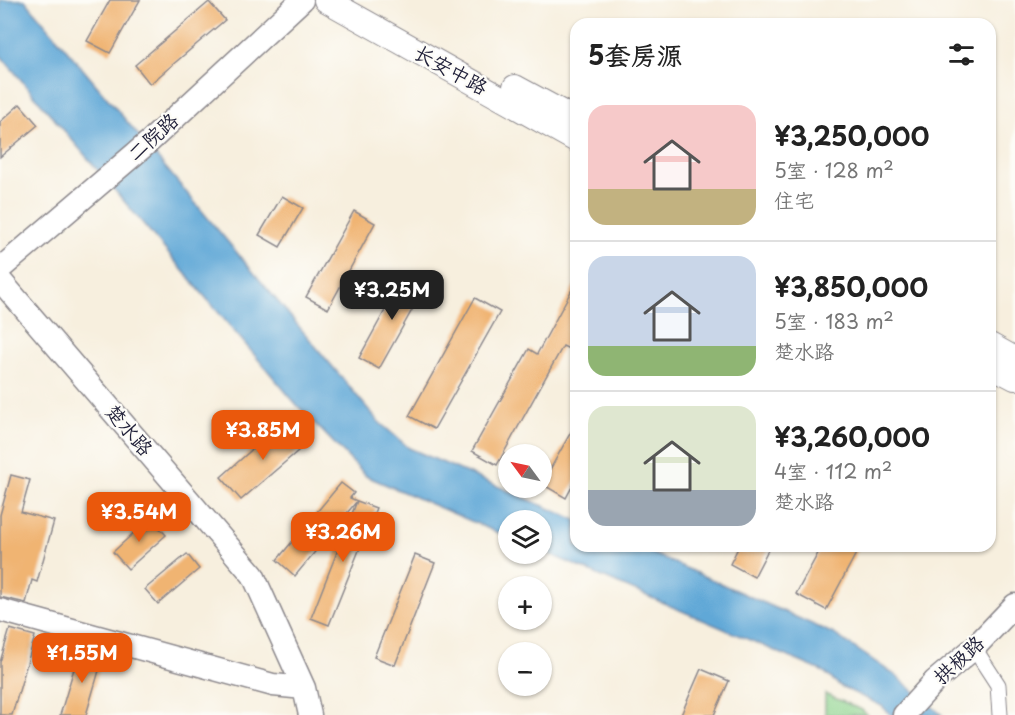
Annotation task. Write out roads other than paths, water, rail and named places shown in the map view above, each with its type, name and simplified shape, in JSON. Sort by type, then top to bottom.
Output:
[{"type":"main road","name":"长安中路","points":[[326,0],[570,137]]},
{"type":"main road","name":"长安中路","points":[[355,0],[570,117]]},
{"type":"main road","points":[[996,348],[1015,359]]},
{"type":"main road","points":[[996,368],[1015,378]]},
{"type":"street","name":"二院路","points":[[0,269],[150,141],[302,0]]},
{"type":"street","name":"楚水路","points":[[0,280],[253,575],[304,687],[310,715]]},
{"type":"street","name":"拱极路","points":[[904,715],[935,681],[974,648],[1015,605]]},
{"type":"street","points":[[0,610],[273,685],[304,687]]},
{"type":"street","points":[[974,648],[998,685],[1000,715]]},
{"type":"water","points":[[0,0],[25,0],[379,422],[409,448],[498,486],[498,498],[525,498],[570,517],[570,552],[650,552],[834,634],[895,675],[942,715],[891,715],[882,706],[840,686],[824,672],[552,555],[552,510],[498,510],[498,533],[366,476],[296,404],[0,55]]}]
